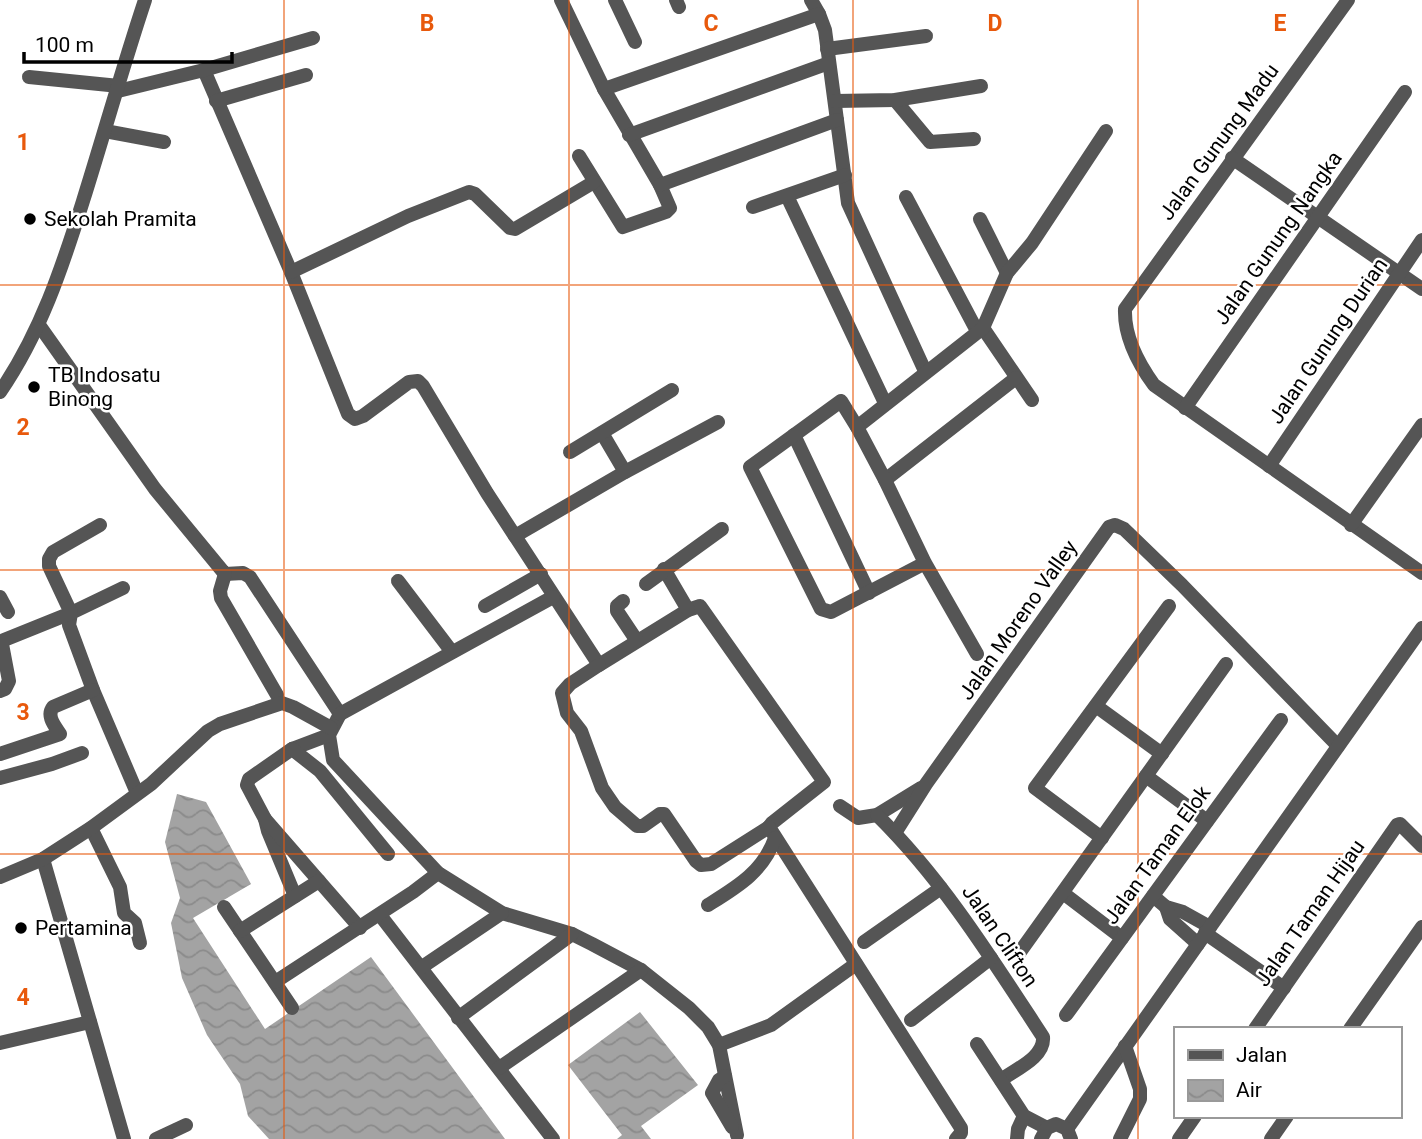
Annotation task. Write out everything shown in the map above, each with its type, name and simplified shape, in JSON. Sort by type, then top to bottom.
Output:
[{"type":"street","points":[[0,392],[16,370],[39,325],[66,257],[145,0]]},
{"type":"street","points":[[561,0],[604,89],[660,185],[670,208],[666,212],[623,227],[579,156]]},
{"type":"street","points":[[615,0],[635,42]]},
{"type":"street","points":[[811,0],[820,14],[828,56],[848,203],[925,372]]},
{"type":"street","name":"Jalan Gunung Madu","points":[[1185,408],[1154,385],[1139,364],[1127,331],[1125,309],[1348,0]]},
{"type":"street","points":[[604,89],[820,14]]},
{"type":"street","points":[[629,135],[828,56],[926,36]]},
{"type":"street","points":[[29,77],[119,88],[205,70],[313,38]]},
{"type":"street","points":[[205,70],[348,414],[358,418],[409,382],[418,381],[486,493],[599,665]]},
{"type":"street","points":[[216,101],[306,75]]},
{"type":"street","points":[[835,101],[895,100],[981,86]]},
{"type":"street","name":"Jalan Gunung Nangka","points":[[1185,408],[1405,92]]},
{"type":"street","points":[[895,100],[930,142],[974,139]]},
{"type":"street","points":[[660,185],[837,120]]},
{"type":"street","points":[[105,131],[163,142]]},
{"type":"street","points":[[857,427],[980,330],[1007,273],[1032,243],[1107,131]]},
{"type":"street","points":[[1232,158],[1422,289]]},
{"type":"street","points":[[752,208],[845,175]]},
{"type":"street","points":[[291,272],[408,216],[469,192],[475,194],[510,228],[516,229],[594,182]]},
{"type":"street","points":[[787,196],[886,403]]},
{"type":"street","points":[[906,197],[980,330],[1032,400]]},
{"type":"street","points":[[980,219],[1007,273]]},
{"type":"street","name":"Jalan Gunung Durian","points":[[1269,466],[1422,240]]},
{"type":"street","points":[[39,325],[155,489],[225,573]]},
{"type":"street","points":[[885,480],[1016,378]]},
{"type":"street","points":[[570,452],[672,390]]},
{"type":"street","points":[[925,563],[831,612],[821,609],[750,467],[838,401],[843,403],[885,480],[925,563],[977,654]]},
{"type":"street","points":[[1185,408],[1422,573]]},
{"type":"street","points":[[515,536],[718,422]]},
{"type":"street","points":[[1351,525],[1422,425]]},
{"type":"street","points":[[602,433],[625,472]]},
{"type":"street","points":[[794,436],[869,593]]},
{"type":"street","name":"Jalan Moreno Valley","points":[[895,833],[926,785],[1109,527],[1115,525],[1120,526],[1155,559],[1341,742]]},
{"type":"street","points":[[100,526],[53,552],[49,566],[71,612],[69,625],[93,690],[137,793]]},
{"type":"street","points":[[646,584],[722,529]]},
{"type":"street","points":[[664,569],[688,610]]},
{"type":"street","points":[[225,573],[220,598],[277,695]]},
{"type":"street","points":[[225,573],[243,573],[250,577],[340,714]]},
{"type":"street","points":[[485,606],[541,574]]},
{"type":"street","points":[[398,581],[452,652]]},
{"type":"street","points":[[0,691],[5,689],[9,681],[2,644],[4,640],[123,588]]},
{"type":"street","points":[[0,597],[8,612]]},
{"type":"street","points":[[360,928],[265,819],[247,785],[249,779],[292,748],[330,731],[340,714],[553,597]]},
{"type":"street","points":[[623,601],[617,606],[617,611],[637,640]]},
{"type":"street","points":[[700,606],[824,782],[772,833],[711,864],[701,865],[696,861],[664,814],[637,827],[615,807],[602,788],[581,732],[566,713],[562,693],[570,684],[637,640],[688,610],[700,606]]},
{"type":"street","points":[[1102,838],[1035,788],[1168,606]]},
{"type":"street","points":[[977,1044],[1024,1116],[1044,1133],[1056,1124],[1069,1134],[1125,1046],[1422,628]]},
{"type":"street","points":[[1020,952],[1226,664]]},
{"type":"street","points":[[0,754],[60,734],[50,710],[93,690]]},
{"type":"street","points":[[0,877],[44,859],[91,828],[151,784],[220,724],[282,703],[293,706],[330,731]]},
{"type":"street","points":[[1096,706],[1162,754]]},
{"type":"street","name":"Jalan Taman Elok","points":[[1066,1015],[1282,720]]},
{"type":"street","points":[[330,731],[333,760],[438,873],[502,913],[572,934],[641,970],[688,1007],[708,1027],[719,1045],[725,1076],[714,1086],[712,1093],[738,1137]]},
{"type":"street","points":[[292,748],[320,771],[388,854]]},
{"type":"street","points":[[0,778],[82,753]]},
{"type":"street","points":[[320,771],[333,760]]},
{"type":"street","points":[[1146,776],[1207,821]]},
{"type":"street","name":"Jalan Moreno Valley","points":[[877,815],[926,785]]},
{"type":"street","points":[[840,806],[858,818],[877,815]]},
{"type":"street","name":"Jalan Clifton","points":[[877,815],[941,888],[991,958],[1042,1037],[1044,1045],[1040,1052],[1001,1080]]},
{"type":"street","points":[[265,819],[295,896]]},
{"type":"street","name":"Jalan Taman Hijau","points":[[1256,1027],[1397,825],[1400,824],[1422,846]]},
{"type":"street","points":[[91,828],[120,887],[124,913],[135,923],[140,943]]},
{"type":"street","points":[[708,905],[748,879],[766,859],[772,833]]},
{"type":"street","points":[[772,833],[961,1128],[960,1137],[956,1139]]},
{"type":"street","points":[[44,859],[124,1139]]},
{"type":"street","points":[[275,982],[380,915],[438,873]]},
{"type":"street","points":[[240,931],[319,881]]},
{"type":"street","points":[[864,942],[941,888]]},
{"type":"street","points":[[1063,893],[1122,938]]},
{"type":"street","points":[[1153,896],[1166,907],[1183,912],[1204,935]]},
{"type":"street","points":[[224,907],[292,1008]]},
{"type":"street","points":[[1166,907],[1170,919],[1204,935],[1284,988]]},
{"type":"street","points":[[422,967],[502,913]]},
{"type":"street","points":[[380,915],[553,1139]]},
{"type":"street","points":[[1351,1027],[1422,927]]},
{"type":"street","points":[[458,1018],[572,934]]},
{"type":"street","points":[[911,1020],[991,958]]},
{"type":"street","points":[[719,1045],[771,1025],[856,964]]},
{"type":"street","points":[[499,1068],[641,970]]},
{"type":"street","points":[[0,1043],[90,1022]]},
{"type":"street","points":[[1120,1139],[1140,1099],[1140,1089],[1125,1046]]},
{"type":"street","points":[[1017,1139],[1024,1116]]},
{"type":"street","points":[[1179,1139],[1194,1118]]},
{"type":"street","points":[[1271,1139],[1286,1118]]},
{"type":"street","points":[[156,1139],[186,1125]]},
{"type":"water","points":[[177,794],[206,802],[251,884],[193,918],[265,1029],[371,957],[505,1139],[269,1139],[248,1116],[240,1084],[207,1035],[182,978],[171,923],[180,898],[165,842]]},
{"type":"water","points":[[640,1012],[698,1085],[641,1126],[651,1139],[617,1139],[622,1135],[568,1065]]},
{"type":"place","name":"Sekolah Pramita","points":[[30,219]]},
{"type":"place","name":"TB Indosatu Binong","points":[[34,387]]},
{"type":"place","name":"Pertamina","points":[[21,928]]}]
